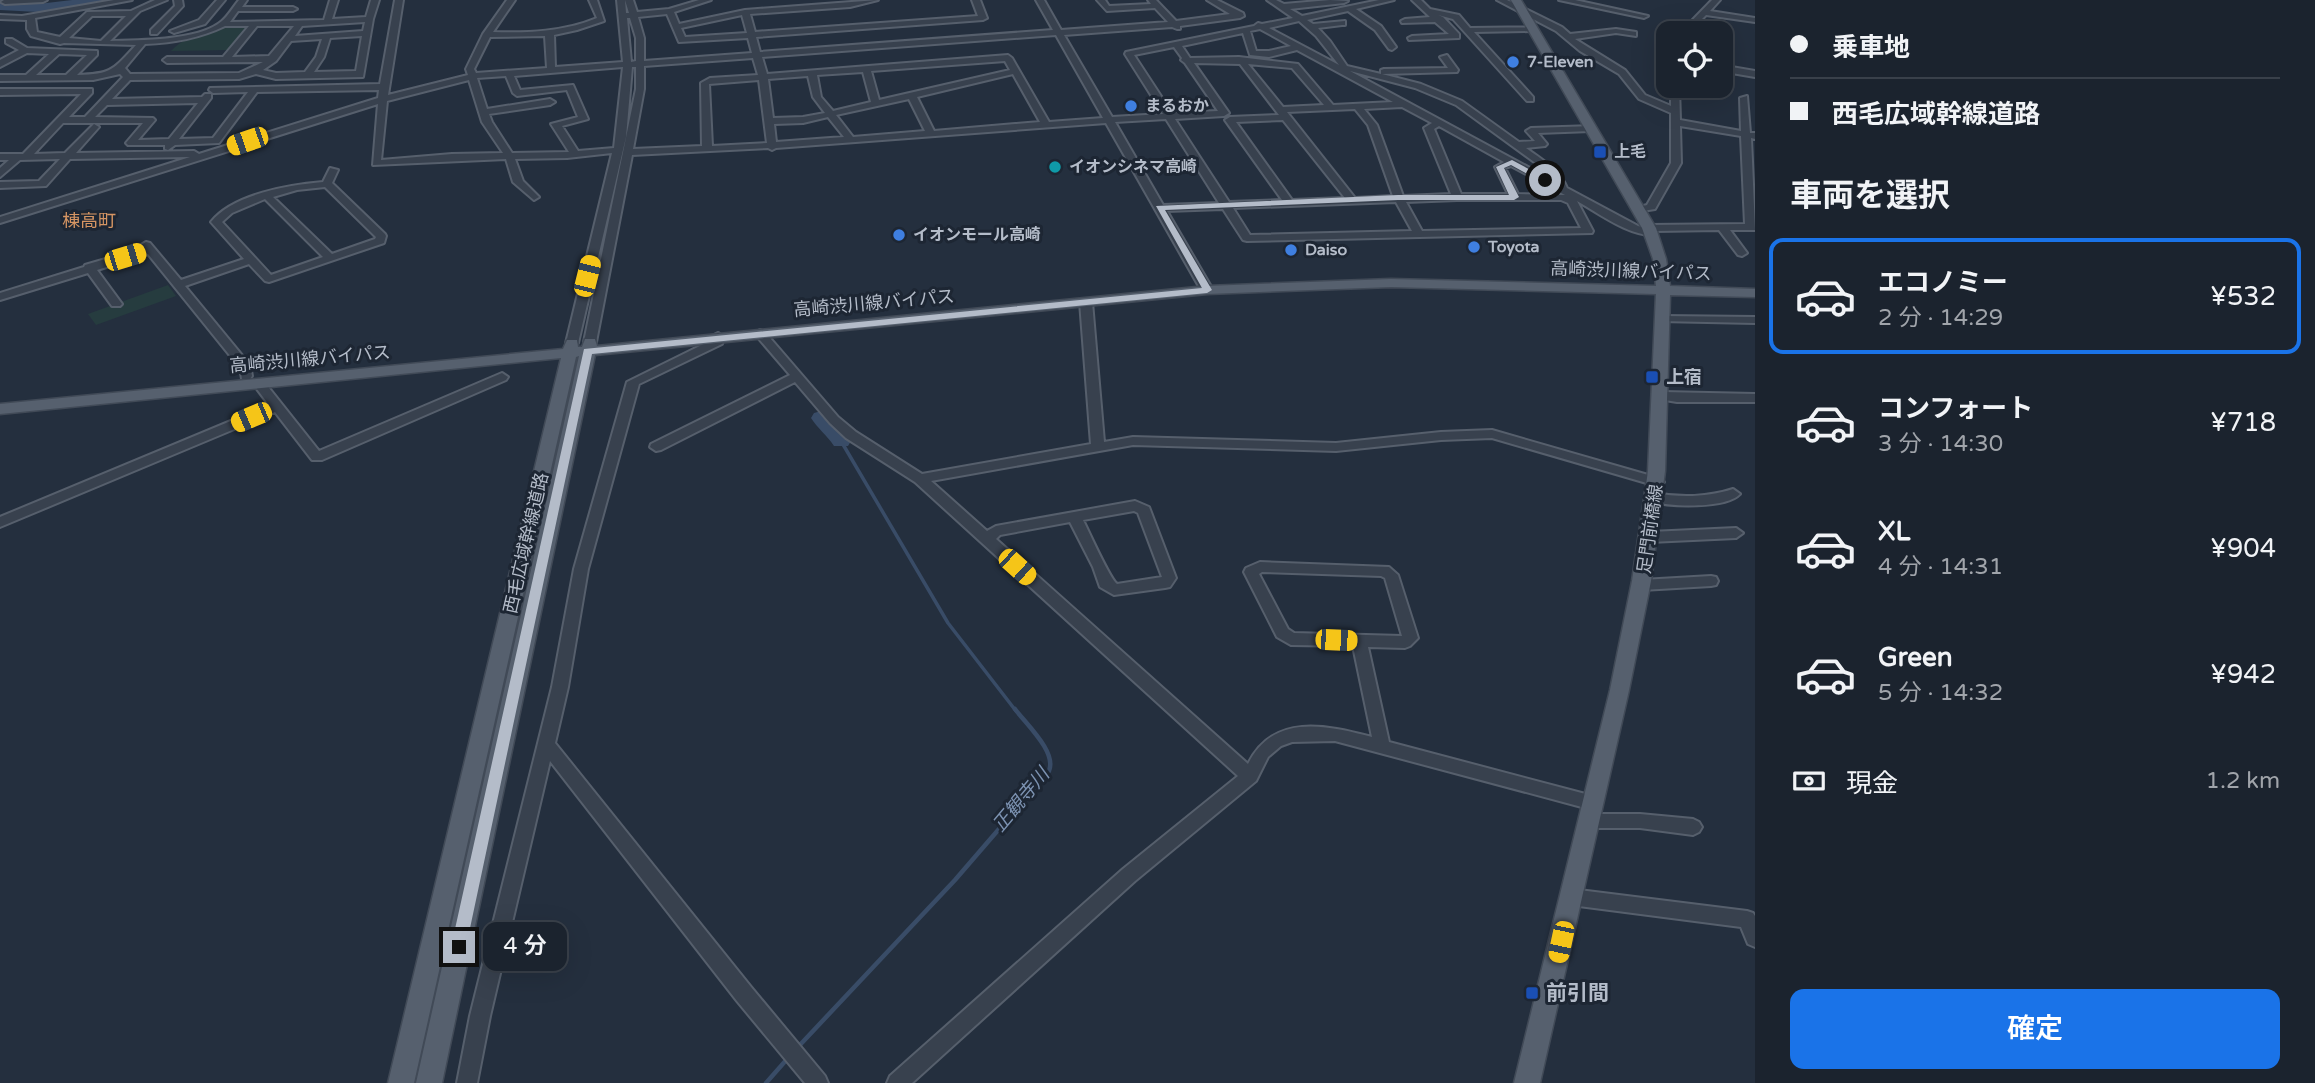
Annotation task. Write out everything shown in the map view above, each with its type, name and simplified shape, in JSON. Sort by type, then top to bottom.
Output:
[{"type":"main road","name":"足門前橋線","points":[[1516,0],[1651,230],[1662,263],[1663,287],[1663,396],[1656,490],[1642,585],[1623,681],[1527,1083]]},
{"type":"main road","name":"高崎渋川線バイパス","points":[[0,399],[580,347],[1205,286],[1755,285]]},
{"type":"main road","name":"高崎渋川線バイパス","points":[[0,409],[580,347],[718,337],[1086,302],[1205,286]]},
{"type":"main road","name":"高崎渋川線バイパス","points":[[1663,287],[1755,293]]},
{"type":"main road","name":"西毛広域幹線道路","points":[[401,1083],[580,347]]},
{"type":"main road","name":"西毛広域幹線道路","points":[[429,1083],[580,347]]},
{"type":"street","points":[[4,4],[43,0]]},
{"type":"street","points":[[0,17],[31,17],[128,0]]},
{"type":"street","points":[[104,41],[142,6],[163,0]]},
{"type":"street","points":[[154,32],[179,6],[178,0]]},
{"type":"street","points":[[124,74],[121,65],[142,37],[154,32],[179,30],[202,22],[220,0]]},
{"type":"street","points":[[222,24],[243,0]]},
{"type":"street","points":[[281,24],[300,0]]},
{"type":"street","points":[[327,22],[334,0]]},
{"type":"street","points":[[0,78],[124,74],[224,76],[256,71],[276,76],[360,74],[366,33],[375,0]]},
{"type":"street","points":[[398,0],[384,87],[376,163],[452,157],[707,150],[1109,119],[1224,113],[1177,45]]},
{"type":"street","points":[[511,0],[487,34],[470,69],[487,122],[510,157],[518,183],[534,197]]},
{"type":"street","points":[[487,34],[550,32],[600,20],[593,0]]},
{"type":"street","name":"西毛広域幹線道路","points":[[580,347],[624,151],[627,65],[621,0]]},
{"type":"street","name":"西毛広域幹線道路","points":[[580,347],[624,151],[637,116],[642,64],[640,38],[629,0]]},
{"type":"street","points":[[622,16],[670,11],[707,0]]},
{"type":"street","points":[[677,27],[746,12],[874,0]]},
{"type":"street","points":[[670,11],[682,40],[983,18],[976,0]]},
{"type":"street","points":[[1040,0],[1205,286]]},
{"type":"street","points":[[1101,0],[1107,9],[1154,3],[1174,24],[1197,42]]},
{"type":"street","points":[[1211,0],[1338,66],[1634,228],[1651,230],[1753,227],[1751,135],[1744,98]]},
{"type":"street","points":[[1271,0],[1314,26],[1329,43],[1338,66]]},
{"type":"street","points":[[1282,7],[1390,0]]},
{"type":"street","points":[[1412,38],[1456,36],[1416,0]]},
{"type":"street","points":[[1501,0],[1523,13],[1540,18],[1622,72],[1642,97],[1674,111]]},
{"type":"street","points":[[1563,0],[1607,4],[1644,16]]},
{"type":"street","points":[[1695,21],[1716,0]]},
{"type":"street","points":[[848,2],[866,47]]},
{"type":"street","points":[[1159,208],[1227,204],[1288,201],[1398,197],[1562,197],[1572,201],[1588,231],[1247,238],[1227,204],[1168,116],[1129,52],[1197,42],[1246,31],[1302,18],[1341,3]]},
{"type":"street","points":[[1341,3],[1378,28],[1392,47]]},
{"type":"street","points":[[236,9],[293,9]]},
{"type":"street","points":[[1430,11],[1456,17],[1530,99]]},
{"type":"street","points":[[746,12],[763,77],[772,146]]},
{"type":"street","points":[[1704,12],[1755,19]]},
{"type":"street","points":[[60,42],[90,14],[132,13]]},
{"type":"street","points":[[0,220],[384,99],[474,76],[1174,24],[1240,15]]},
{"type":"street","points":[[31,17],[34,34]]},
{"type":"street","points":[[5,43],[34,34],[60,42],[142,37],[185,38],[222,24],[300,24],[369,19]]},
{"type":"street","points":[[1405,21],[1440,19]]},
{"type":"street","points":[[925,22],[947,72]]},
{"type":"street","points":[[1314,26],[1342,23]]},
{"type":"street","points":[[226,59],[255,24]]},
{"type":"street","points":[[256,71],[273,59],[300,24]]},
{"type":"street","points":[[1469,30],[1532,29]]},
{"type":"street","points":[[1246,31],[1253,53],[1269,54],[1298,47]]},
{"type":"street","points":[[113,32],[127,32]]},
{"type":"street","points":[[550,32],[551,70]]},
{"type":"street","points":[[1568,37],[1616,32],[1633,34]]},
{"type":"street","points":[[288,39],[366,33]]},
{"type":"street","points":[[307,76],[320,57],[326,38]]},
{"type":"street","points":[[5,43],[25,50],[55,53],[94,52],[69,77]]},
{"type":"street","points":[[0,64],[25,50]]},
{"type":"street","points":[[152,76],[175,51]]},
{"type":"street","points":[[29,77],[55,53]]},
{"type":"street","points":[[1365,73],[1454,70],[1444,57]]},
{"type":"street","points":[[769,121],[803,120],[912,96],[947,72],[1008,58],[1046,124]]},
{"type":"street","points":[[167,60],[273,59]]},
{"type":"street","points":[[1185,60],[1237,60],[1295,66],[1331,108]]},
{"type":"street","points":[[1237,60],[1244,63],[1351,199]]},
{"type":"street","points":[[1611,65],[1622,65]]},
{"type":"street","points":[[1338,66],[1418,86],[1459,103],[1519,145],[1559,180],[1562,189]]},
{"type":"street","points":[[866,68],[876,104]]},
{"type":"street","points":[[707,150],[705,83],[866,68],[947,72],[1016,71]]},
{"type":"street","points":[[1733,70],[1755,74]]},
{"type":"street","points":[[812,72],[817,97],[851,140]]},
{"type":"street","points":[[509,73],[517,93],[570,88],[583,119],[556,124],[575,154]]},
{"type":"street","points":[[0,184],[42,184],[66,157],[124,74]]},
{"type":"street","points":[[162,154],[224,76]]},
{"type":"street","points":[[213,90],[384,87]]},
{"type":"street","points":[[62,120],[90,123],[150,120],[131,143],[216,141],[255,89]]},
{"type":"street","points":[[0,92],[89,91],[62,120],[0,174]]},
{"type":"street","points":[[912,96],[931,134]]},
{"type":"street","points":[[1640,210],[1651,207],[1674,170],[1677,158],[1675,98]]},
{"type":"street","points":[[104,102],[204,100]]},
{"type":"street","points":[[483,112],[549,101]]},
{"type":"street","points":[[1288,201],[1230,120],[1331,108],[1404,104]]},
{"type":"street","points":[[1358,107],[1372,125],[1398,197],[1418,233]]},
{"type":"street","points":[[1676,122],[1751,135]]},
{"type":"street","points":[[1438,123],[1429,128],[1457,197]]},
{"type":"street","points":[[1519,145],[1542,144],[1531,131],[1591,128]]},
{"type":"street","points":[[0,158],[209,154]]},
{"type":"street","points":[[1512,162],[1500,167],[1514,197]]},
{"type":"street","points":[[327,184],[333,170]]},
{"type":"street","points":[[327,184],[382,237],[380,241],[269,279],[216,222],[231,210],[267,196],[293,188],[327,184]]},
{"type":"street","points":[[267,196],[331,259]]},
{"type":"street","points":[[1692,227],[1705,241]]},
{"type":"street","points":[[1722,227],[1742,253]]},
{"type":"street","points":[[0,297],[148,247],[246,368],[246,376]]},
{"type":"street","points":[[178,285],[251,260]]},
{"type":"street","points":[[89,267],[116,304]]},
{"type":"street","points":[[1086,302],[1098,449]]},
{"type":"street","points":[[1663,320],[1755,320]]},
{"type":"street","points":[[760,333],[834,420],[851,435],[920,480],[1250,776]]},
{"type":"street","points":[[467,1083],[480,1016],[547,745],[582,569],[634,382],[718,342],[718,337]]},
{"type":"street","points":[[262,383],[263,389],[276,407],[317,457],[502,377]]},
{"type":"street","points":[[656,447],[796,377]]},
{"type":"street","points":[[1663,396],[1755,398]]},
{"type":"street","points":[[0,522],[276,407]]},
{"type":"street","points":[[920,480],[1133,441],[1336,447],[1441,436],[1492,434],[1656,490],[1671,501],[1726,498],[1733,494]]},
{"type":"street","points":[[987,540],[996,531],[1135,506],[1144,510],[1170,578],[1166,583],[1114,590],[1105,583],[1100,567],[1074,517]]},
{"type":"street","points":[[1650,537],[1735,533]]},
{"type":"street","points":[[1260,567],[1384,571],[1391,575],[1410,638],[1405,642],[1359,640],[1291,639],[1282,633],[1251,572],[1260,567]]},
{"type":"street","points":[[1642,585],[1711,581]]},
{"type":"street","points":[[1359,640],[1382,746]]},
{"type":"street","points":[[897,1083],[1129,875],[1250,776],[1262,751],[1275,741],[1291,735],[1335,734],[1382,746],[1591,812],[1693,827]]},
{"type":"street","points":[[547,745],[818,1083]]},
{"type":"street","points":[[1571,897],[1747,919],[1755,938]]},
{"type":"green space","points":[[247,25],[249,27],[230,50],[171,51],[196,34]]},
{"type":"green space","points":[[168,285],[176,296],[96,325],[88,314]]},
{"type":"waterway","points":[[0,6],[38,8],[103,0]]},
{"type":"waterway","name":"正観寺川","points":[[821,418],[837,432],[841,441]]},
{"type":"waterway","name":"正観寺川","points":[[841,441],[948,623],[1016,711]]},
{"type":"waterway","name":"正観寺川","points":[[798,1047],[955,880],[1049,771],[1049,755],[1045,747],[1015,709]]},
{"type":"waterway","name":"正観寺川","points":[[766,1083],[788,1058]]},
{"type":"place","name":"7-Eleven","points":[[1513,62]]},
{"type":"place","name":"まるおか","points":[[1131,106]]},
{"type":"place","name":"上毛","points":[[1600,152]]},
{"type":"place","name":"イオンシネマ高崎","points":[[1055,167]]},
{"type":"place","name":"イオンモール高崎","points":[[899,235]]},
{"type":"place","name":"Toyota","points":[[1474,247]]},
{"type":"place","name":"Daiso","points":[[1291,250]]},
{"type":"place","name":"上宿","points":[[1652,377]]},
{"type":"place","name":"前引間","points":[[1532,993]]},
{"type":"district","name":"棟高町","points":[[89,221]]},
{"type":"route","points":[[459,947],[588,351],[1207,290],[1159,208],[1398,197],[1514,197],[1500,167],[1512,162],[1545,180]]}]
